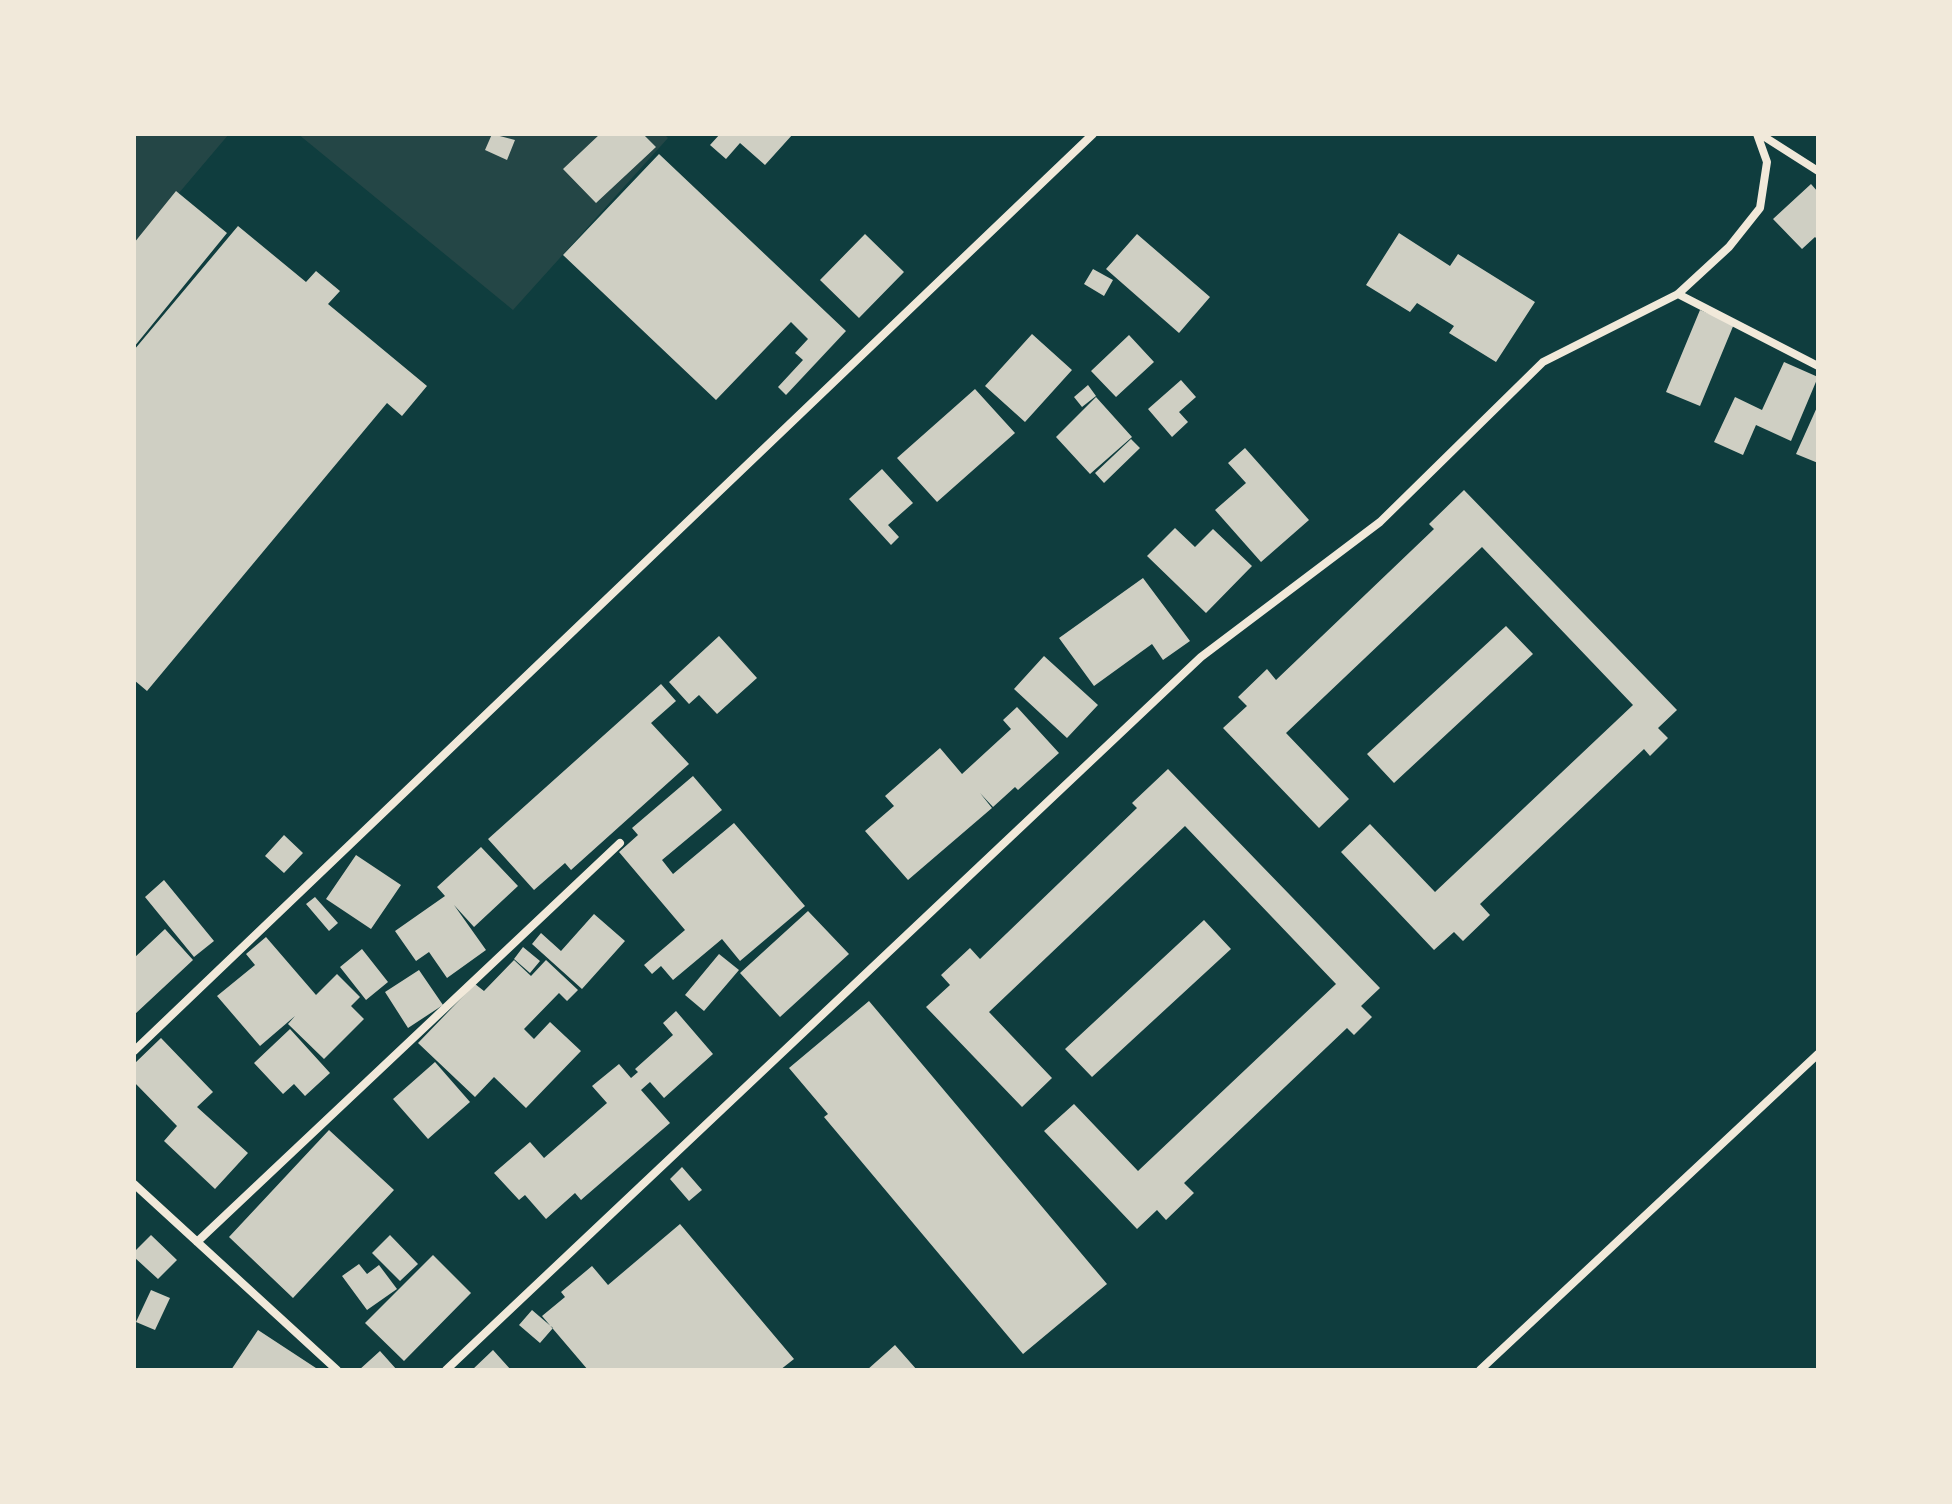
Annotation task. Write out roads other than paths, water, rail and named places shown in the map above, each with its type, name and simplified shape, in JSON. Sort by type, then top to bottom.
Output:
[{"type":"street","points":[[134,1051],[1093,134]]},
{"type":"street","points":[[1758,134],[1818,171]]},
{"type":"street","points":[[446,1370],[1201,657],[1380,522],[1543,362],[1678,294],[1729,247],[1760,208],[1767,162],[1758,134]]},
{"type":"street","points":[[1678,294],[1818,366]]},
{"type":"street","points":[[197,1242],[620,843]]},
{"type":"street","points":[[1480,1370],[1818,1054]]},
{"type":"street","points":[[134,1184],[337,1370]]}]
